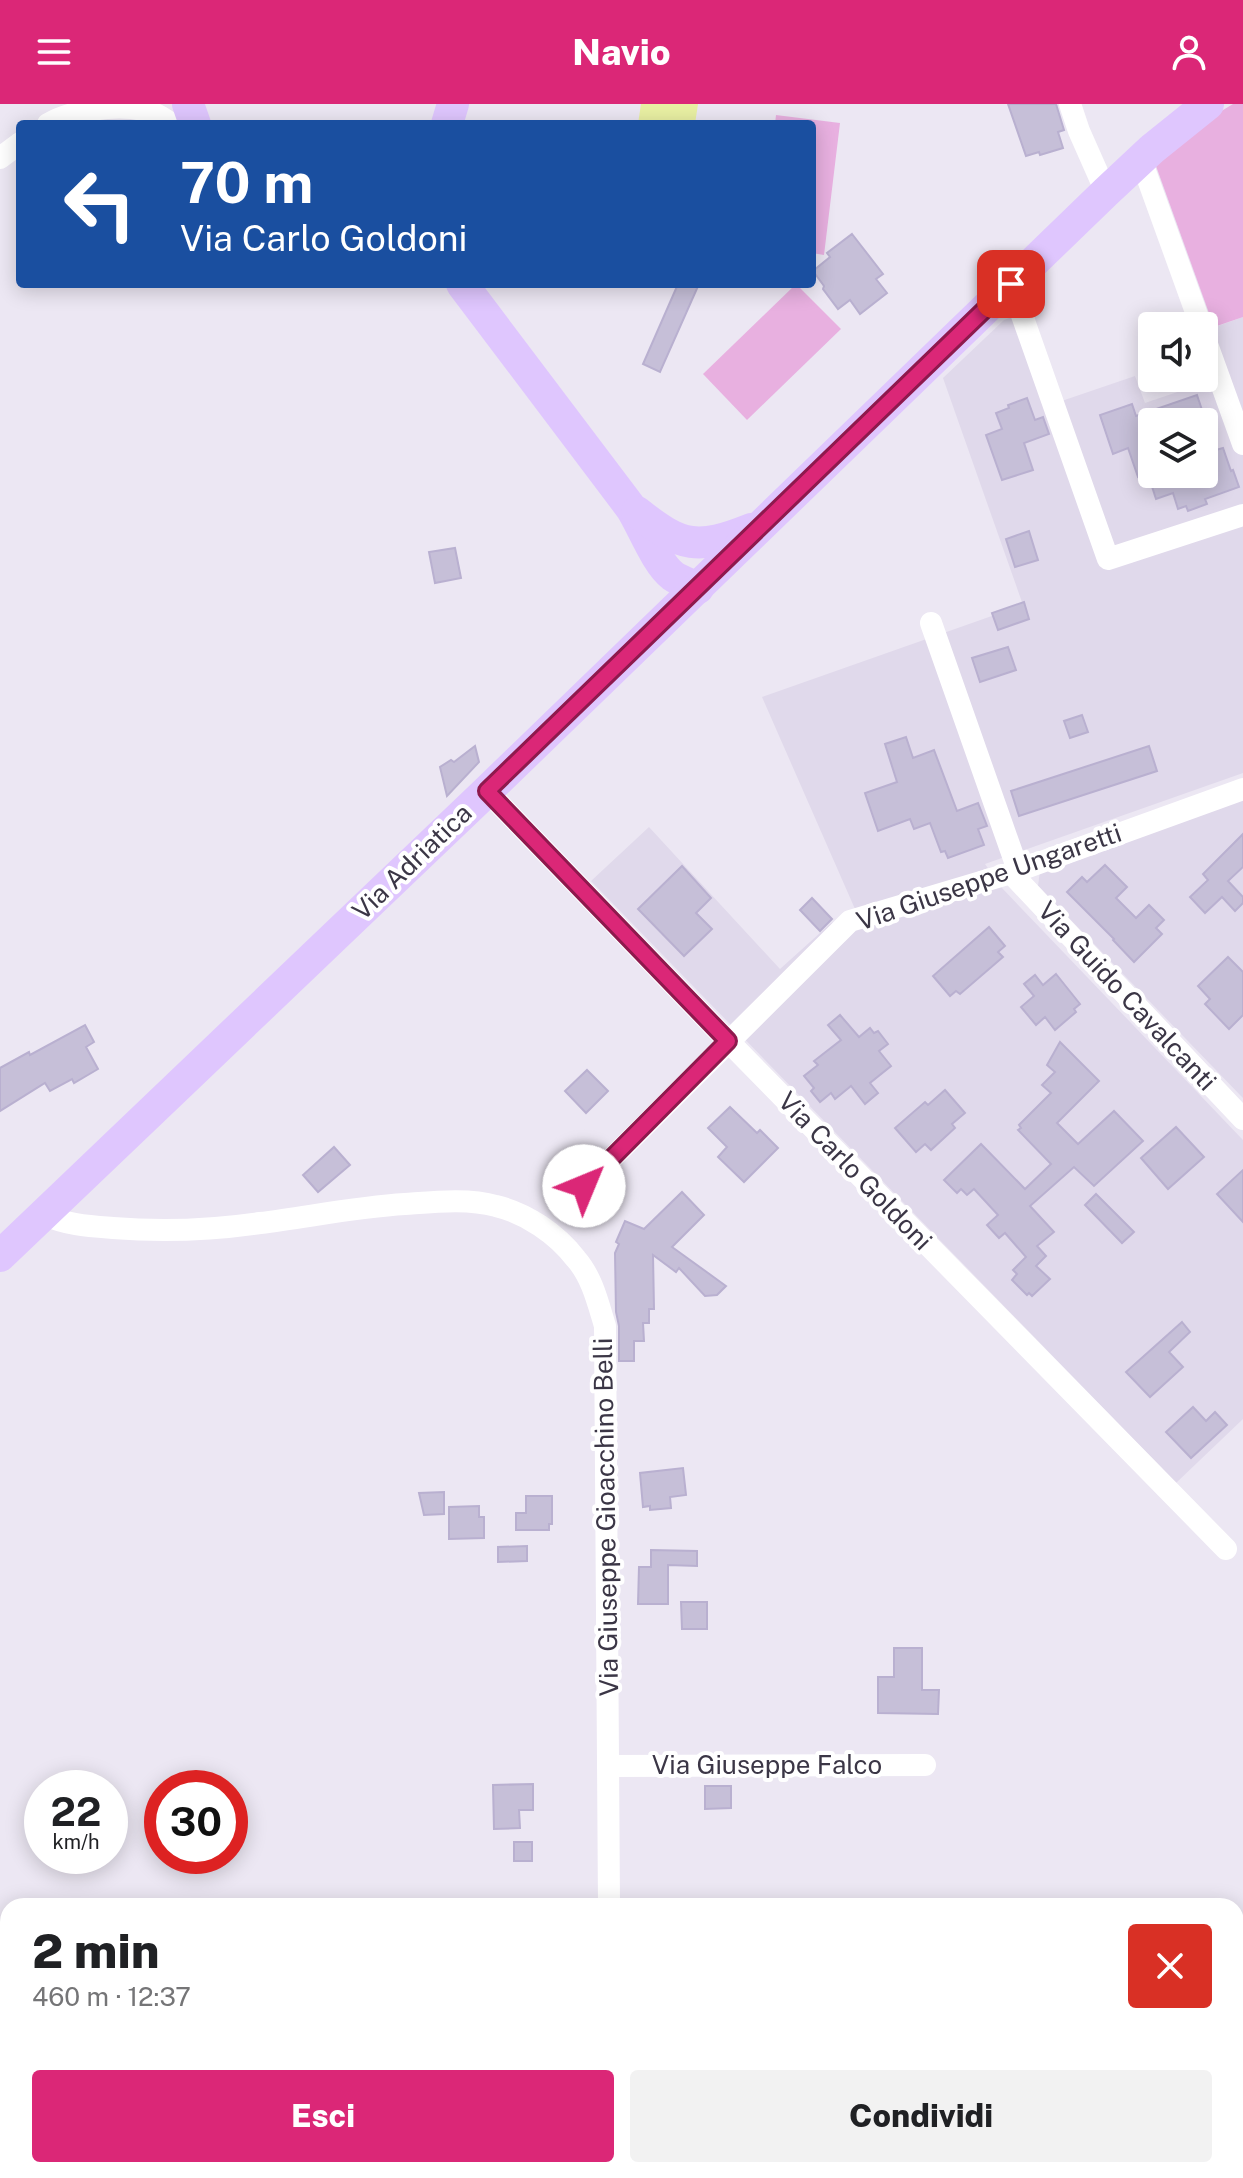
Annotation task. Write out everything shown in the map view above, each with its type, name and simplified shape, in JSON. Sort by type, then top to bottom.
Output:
[{"type":"street","points":[[1070,104],[1106,192]]},
{"type":"street","name":"Via Adriatica","points":[[0,1256],[487,791],[1106,192],[1208,104]]},
{"type":"street","points":[[57,120],[73,113],[107,107],[145,110],[166,120]]},
{"type":"street","points":[[1141,160],[1196,312]]},
{"type":"street","points":[[1011,284],[1108,559],[1243,515]]},
{"type":"street","points":[[465,288],[644,529],[665,547],[687,551],[697,570],[698,588]]},
{"type":"street","points":[[1218,375],[1243,444]]},
{"type":"street","points":[[665,547],[721,540],[761,525]]},
{"type":"street","points":[[636,647],[660,588],[665,547]]},
{"type":"street","points":[[931,623],[1014,872]]},
{"type":"street","name":"Via Giuseppe Ungaretti","points":[[584,1186],[850,921],[1014,872],[1243,789]]},
{"type":"street","name":"Via Carlo Goldoni","points":[[487,791],[1226,1549]]},
{"type":"street","name":"Via Guido Cavalcanti","points":[[1014,872],[1243,1119]]},
{"type":"street","name":"Via Giuseppe Gioacchino Belli","points":[[42,1214],[63,1223],[135,1230],[259,1224],[366,1207],[429,1202],[494,1205],[522,1215],[550,1233],[577,1259],[594,1290],[605,1326],[609,1898]]},
{"type":"street","name":"Via Giuseppe Falco","points":[[608,1766],[925,1765]]},
{"type":"shaded area","points":[[641,104],[698,104],[696,120],[639,120]]},
{"type":"shaded area","points":[[1233,104],[1243,104],[1243,317],[1218,326],[1218,312],[1209,312],[1156,166],[1200,124]]},
{"type":"shaded area","points":[[776,115],[816,120],[775,120]]},
{"type":"shaded area","points":[[816,120],[840,123],[824,255],[816,254]]},
{"type":"shaded area","points":[[792,288],[800,288],[841,329],[747,420],[703,374]]},
{"type":"shaded area","points":[[1012,317],[1044,407],[1135,376],[1138,392],[1141,392],[1145,403],[1177,392],[1218,392],[1218,326],[1243,317],[1243,773],[985,864],[1002,888],[1243,1140],[1243,1419],[1176,1483],[591,881],[649,827],[780,969],[830,924],[855,909],[762,697],[1023,605],[943,378],[1004,320]]},
{"type":"shaded area","points":[[1243,799],[1243,1098],[1038,886],[1040,871]]},
{"type":"building","points":[[1008,104],[1056,104],[1064,130],[1058,132],[1063,148],[1026,156]]},
{"type":"building","points":[[852,234],[883,274],[876,279],[887,293],[860,314],[850,300],[838,309],[816,275],[816,269],[830,257],[827,253]]},
{"type":"building","points":[[676,288],[697,288],[660,372],[643,364]]},
{"type":"building","points":[[1197,395],[1201,408],[1159,408]]},
{"type":"building","points":[[1027,398],[1035,420],[1043,417],[1049,434],[1024,443],[1033,470],[1002,480],[986,435],[1002,429],[996,413]]},
{"type":"building","points":[[1132,404],[1136,416],[1138,477],[1128,448],[1113,454],[1100,415]]},
{"type":"building","points":[[1223,448],[1239,487],[1205,499],[1207,504],[1188,511],[1186,506],[1178,509],[1173,493],[1156,499],[1152,488],[1218,488],[1218,449]]},
{"type":"building","points":[[1029,531],[1038,560],[1015,567],[1006,539]]},
{"type":"building","points":[[455,548],[461,578],[435,583],[429,552]]},
{"type":"building","points":[[1024,602],[1029,619],[998,630],[992,613]]},
{"type":"building","points":[[1008,647],[1016,670],[980,682],[972,658]]},
{"type":"building","points":[[1082,715],[1088,732],[1070,738],[1064,721]]},
{"type":"building","points":[[906,737],[913,758],[934,750],[957,811],[978,803],[987,826],[978,829],[984,845],[948,858],[945,851],[941,852],[930,823],[914,829],[910,819],[878,831],[865,793],[897,782],[885,744]]},
{"type":"building","points":[[475,746],[479,762],[447,796],[440,767],[451,760],[454,762]]},
{"type":"building","points":[[1149,746],[1157,771],[1019,816],[1011,791]]},
{"type":"building","points":[[1243,834],[1243,867],[1228,881],[1243,897],[1243,903],[1235,911],[1222,897],[1205,913],[1190,897],[1208,880],[1203,874]]},
{"type":"building","points":[[1105,865],[1127,887],[1116,898],[1136,918],[1149,905],[1164,920],[1156,928],[1162,934],[1134,962],[1067,892],[1082,877],[1087,882]]},
{"type":"building","points":[[682,866],[711,898],[696,913],[712,929],[684,956],[638,909]]},
{"type":"building","points":[[812,898],[832,919],[820,931],[800,910]]},
{"type":"building","points":[[989,927],[1005,946],[998,952],[1003,957],[960,994],[956,991],[950,996],[933,976]]},
{"type":"building","points":[[1228,957],[1243,972],[1243,1015],[1229,1029],[1205,1004],[1210,999],[1198,986]]},
{"type":"building","points":[[1056,974],[1080,1004],[1074,1009],[1076,1012],[1055,1030],[1045,1017],[1036,1025],[1021,1007],[1034,996],[1024,984],[1035,975],[1043,985]]},
{"type":"building","points":[[840,1015],[859,1037],[870,1028],[874,1033],[878,1031],[888,1044],[879,1051],[891,1066],[870,1083],[878,1093],[865,1104],[851,1086],[835,1099],[831,1093],[820,1102],[804,1076],[818,1065],[814,1061],[841,1040],[828,1025]]},
{"type":"building","points":[[85,1025],[94,1042],[86,1047],[98,1069],[74,1083],[72,1079],[50,1091],[45,1083],[0,1111],[0,1068]]},
{"type":"building","points":[[1060,1042],[1099,1081],[1057,1123],[1078,1144],[1114,1111],[1143,1141],[1094,1186],[1074,1167],[1030,1206],[1054,1232],[1037,1246],[1046,1256],[1036,1266],[1050,1279],[1032,1296],[1012,1280],[1017,1274],[1013,1270],[1026,1257],[1005,1233],[999,1238],[987,1225],[998,1215],[974,1189],[967,1195],[961,1189],[957,1193],[944,1180],[981,1144],[1025,1189],[1051,1164],[1018,1130],[1021,1128],[1019,1125],[1051,1093],[1042,1085],[1055,1072],[1047,1065]]},
{"type":"building","points":[[587,1070],[608,1091],[586,1113],[565,1091]]},
{"type":"building","points":[[945,1090],[965,1113],[952,1124],[955,1128],[931,1150],[925,1144],[916,1152],[895,1128],[925,1102],[928,1105]]},
{"type":"building","points":[[730,1107],[778,1148],[744,1182],[718,1157],[727,1147],[708,1128]]},
{"type":"building","points":[[1176,1127],[1204,1157],[1168,1189],[1141,1158]]},
{"type":"building","points":[[334,1147],[350,1165],[318,1192],[303,1175]]},
{"type":"building","points":[[1243,1170],[1243,1222],[1217,1194]]},
{"type":"building","points":[[682,1192],[704,1215],[672,1247],[726,1286],[717,1295],[705,1296],[679,1268],[676,1272],[653,1255],[654,1309],[649,1309],[649,1323],[643,1323],[644,1341],[634,1341],[634,1361],[619,1361],[615,1253],[619,1244],[616,1242],[625,1221],[644,1229]]},
{"type":"building","points":[[1096,1194],[1134,1232],[1122,1243],[1085,1205]]},
{"type":"building","points":[[1182,1322],[1190,1332],[1169,1352],[1183,1367],[1150,1397],[1126,1372]]},
{"type":"building","points":[[1193,1407],[1206,1421],[1215,1412],[1227,1425],[1191,1458],[1166,1432]]},
{"type":"building","points":[[683,1468],[686,1495],[670,1497],[671,1508],[650,1510],[650,1506],[643,1507],[640,1473]]},
{"type":"building","points":[[444,1492],[444,1514],[424,1515],[419,1493]]},
{"type":"building","points":[[526,1496],[552,1496],[552,1524],[549,1524],[549,1530],[516,1530],[516,1513],[526,1513]]},
{"type":"building","points":[[479,1506],[479,1517],[484,1517],[484,1538],[449,1539],[449,1507]]},
{"type":"building","points":[[527,1546],[527,1561],[498,1562],[498,1547]]},
{"type":"building","points":[[651,1550],[697,1551],[697,1566],[668,1565],[668,1604],[638,1604],[639,1567],[651,1567]]},
{"type":"building","points":[[681,1602],[707,1602],[707,1629],[682,1629]]},
{"type":"building","points":[[894,1648],[922,1648],[922,1690],[939,1690],[938,1714],[878,1713],[878,1677],[894,1677]]},
{"type":"building","points":[[533,1784],[533,1810],[519,1810],[520,1828],[494,1829],[493,1785]]},
{"type":"building","points":[[705,1786],[731,1786],[731,1808],[705,1809]]},
{"type":"building","points":[[514,1842],[532,1842],[532,1861],[514,1861]]},
{"type":"route","points":[[584,1186],[728,1041],[487,791],[1011,284]]}]
